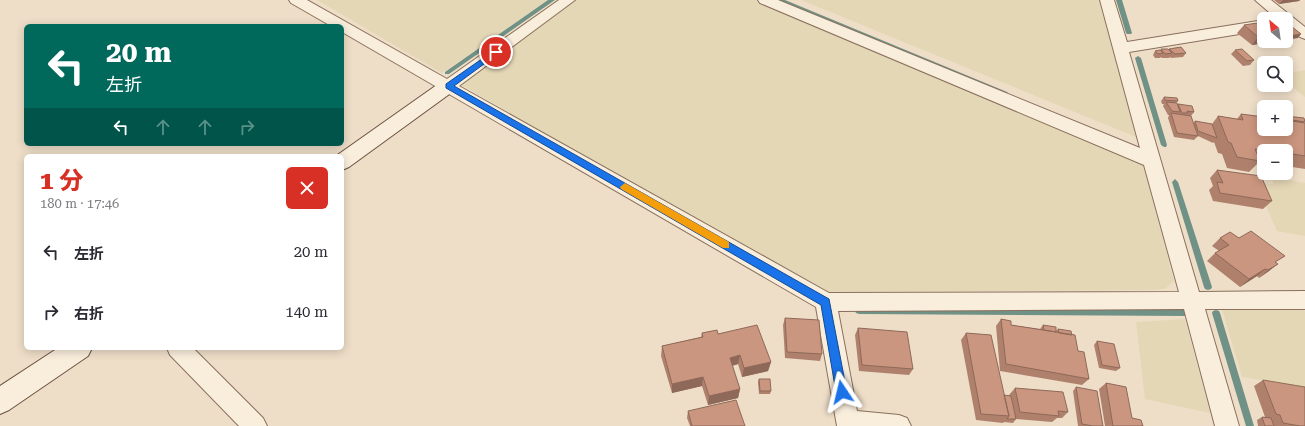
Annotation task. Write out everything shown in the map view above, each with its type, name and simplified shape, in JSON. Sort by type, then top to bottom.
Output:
[{"type":"street","points":[[296,0],[338,24]]},
{"type":"street","points":[[344,161],[568,0]]},
{"type":"street","points":[[765,0],[1150,153]]},
{"type":"street","points":[[793,0],[1150,153]]},
{"type":"street","points":[[1107,0],[1227,426]]},
{"type":"street","points":[[1262,0],[1276,12]]},
{"type":"street","points":[[1293,20],[1305,18]]},
{"type":"street","points":[[1293,25],[1305,34]]},
{"type":"street","points":[[1121,48],[1257,26]]},
{"type":"street","points":[[344,27],[826,302],[1305,300]]},
{"type":"street","points":[[826,302],[847,422],[898,426]]},
{"type":"street","points":[[0,401],[76,350]]},
{"type":"street","points":[[180,350],[254,426]]},
{"type":"shaded area","points":[[317,0],[548,0],[442,73]]},
{"type":"shaded area","points":[[572,0],[759,0],[1142,160],[1174,281],[1165,289],[1149,290],[823,292],[811,287],[458,83]]},
{"type":"shaded area","points":[[801,0],[1101,0],[1136,137]]},
{"type":"shaded area","points":[[1305,70],[1305,97],[1293,88],[1293,72]]},
{"type":"shaded area","points":[[1272,180],[1288,180],[1305,183],[1305,236],[1277,231],[1255,182],[1273,184]]},
{"type":"shaded area","points":[[1221,306],[1299,307],[1305,311],[1305,387],[1242,377]]},
{"type":"shaded area","points":[[1185,319],[1210,413],[1145,399],[1136,322]]},
{"type":"building","points":[[1257,23],[1257,36],[1244,25]]},
{"type":"building","points":[[1293,28],[1301,34],[1293,35]]},
{"type":"building","points":[[1181,47],[1186,53],[1175,54],[1169,49]]},
{"type":"building","points":[[1161,49],[1168,49],[1172,53],[1165,54]]},
{"type":"building","points":[[1242,49],[1254,60],[1247,61],[1235,50]]},
{"type":"building","points":[[1160,50],[1163,53],[1158,54],[1155,51]]},
{"type":"building","points":[[1164,97],[1177,98],[1178,101],[1165,100]]},
{"type":"building","points":[[1166,102],[1177,103],[1180,112],[1172,111]]},
{"type":"building","points":[[1178,104],[1192,106],[1194,112],[1187,111],[1188,113],[1182,113]]},
{"type":"building","points":[[1171,113],[1191,116],[1198,136],[1177,133]]},
{"type":"building","points":[[1241,114],[1257,116],[1257,136],[1293,136],[1293,121],[1305,123],[1305,156],[1293,154],[1293,144],[1257,144],[1257,149],[1255,149],[1257,160],[1237,157],[1231,143],[1228,142],[1218,116],[1243,120]]},
{"type":"building","points":[[1293,117],[1304,118],[1305,122],[1293,120]]},
{"type":"building","points":[[1195,121],[1212,124],[1217,138],[1198,131]]},
{"type":"building","points":[[1217,170],[1257,175],[1257,180],[1263,180],[1272,201],[1220,193],[1217,182],[1223,183]]},
{"type":"building","points":[[1251,231],[1285,256],[1275,262],[1278,264],[1268,270],[1265,269],[1249,279],[1215,253],[1229,245],[1220,238],[1230,232],[1239,238]]},
{"type":"building","points":[[785,318],[819,320],[822,354],[787,352]]},
{"type":"building","points":[[1001,319],[1011,321],[1011,325],[1075,335],[1078,351],[1084,352],[1089,379],[1006,364]]},
{"type":"building","points":[[757,325],[771,362],[744,368],[740,355],[730,358],[740,389],[709,396],[703,377],[672,384],[662,346],[703,337],[702,333],[717,330],[718,334]]},
{"type":"building","points":[[1043,325],[1056,327],[1056,332],[1044,330]]},
{"type":"building","points":[[858,328],[907,332],[913,369],[862,365]]},
{"type":"building","points":[[1058,329],[1071,331],[1072,335],[1059,333]]},
{"type":"building","points":[[966,333],[991,335],[1009,416],[981,414]]},
{"type":"building","points":[[1097,341],[1114,344],[1120,368],[1102,365]]},
{"type":"building","points":[[759,379],[770,379],[771,391],[760,391]]},
{"type":"building","points":[[1263,380],[1305,387],[1305,426],[1283,423],[1280,415],[1276,414]]},
{"type":"building","points":[[1106,383],[1126,387],[1132,418],[1141,420],[1143,426],[1113,426]]},
{"type":"building","points":[[1076,387],[1097,391],[1103,426],[1082,424]]},
{"type":"building","points":[[1015,388],[1063,392],[1068,412],[1058,411],[1059,416],[1020,412]]},
{"type":"building","points":[[1004,395],[1011,396],[1016,419],[1007,419],[1009,416]]},
{"type":"building","points":[[736,400],[745,426],[692,426],[688,411]]},
{"type":"building","points":[[1262,417],[1271,418],[1274,426],[1265,426]]},
{"type":"waterway","points":[[447,73],[552,0]]},
{"type":"waterway","points":[[780,0],[1005,93]]},
{"type":"waterway","points":[[1119,0],[1129,33]]},
{"type":"waterway","points":[[1138,58],[1164,145]]},
{"type":"waterway","points":[[1175,182],[1208,287]]},
{"type":"waterway","points":[[859,311],[1187,313]]},
{"type":"waterway","points":[[1216,313],[1250,426]]},
{"type":"slow traffic","points":[[625,187],[726,245]]},
{"type":"route","points":[[496,52],[448,86],[826,302],[842,392]]}]
